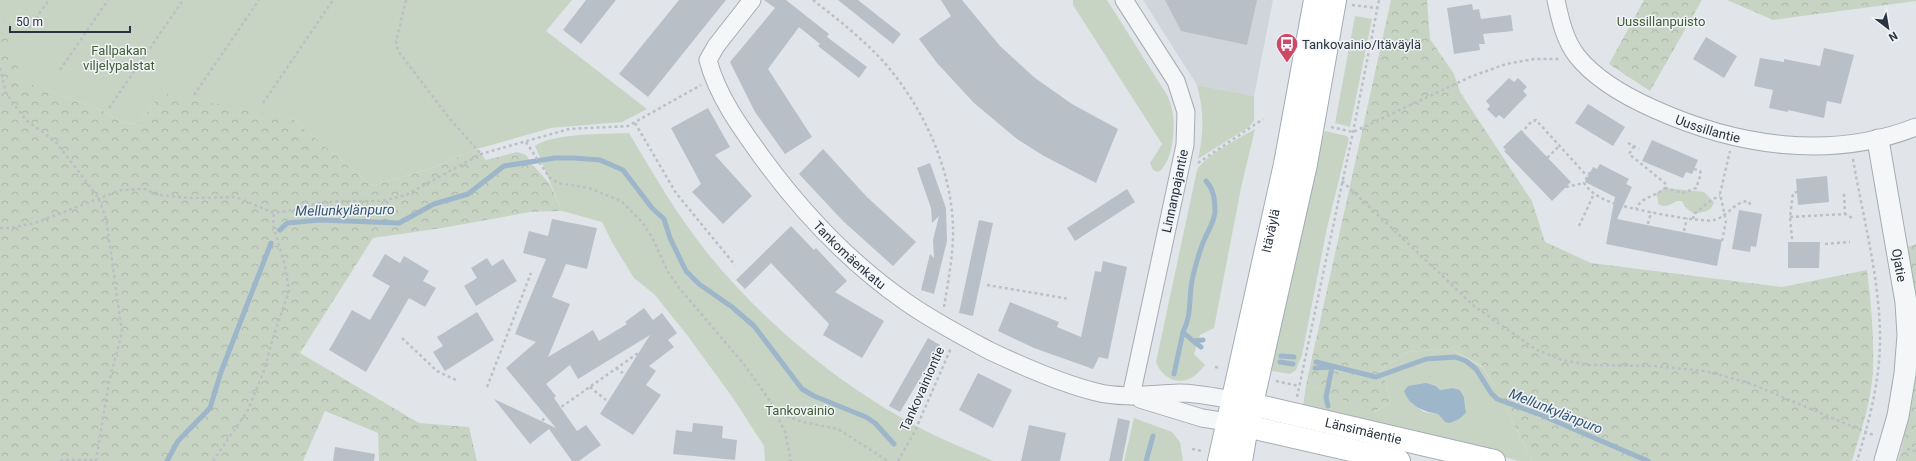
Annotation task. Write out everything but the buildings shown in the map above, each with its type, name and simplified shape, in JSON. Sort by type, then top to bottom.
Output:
[{"type":"main road","name":"Itäväylä","points":[[1242,402],[1315,0]]},
{"type":"main road","name":"Itäväylä","points":[[1219,461],[1237,424],[1306,164],[1344,2]]},
{"type":"main road","name":"Länsimäentie","points":[[1242,402],[1494,461]]},
{"type":"main road","name":"Itäväylä","points":[[1237,424],[1242,461]]},
{"type":"main road","name":"Länsimäentie","points":[[1237,424],[1399,461]]},
{"type":"street","name":"Tankomäenkatu","points":[[752,0],[716,46],[708,60],[712,78],[750,141],[774,174],[813,220],[868,272],[901,298],[957,334],[1019,365],[1066,382],[1097,392],[1131,396],[1181,393],[1242,402]]},
{"type":"street","name":"Linnanpajantie","points":[[1124,0],[1176,81],[1186,112],[1185,145],[1131,396]]},
{"type":"street","name":"Uussillantie","points":[[1556,0],[1566,38],[1576,55],[1600,78],[1635,100],[1677,119],[1734,137],[1777,144],[1812,146],[1851,145],[1878,140],[1916,127]]},
{"type":"street","name":"Ojatie","points":[[1878,140],[1906,302],[1908,336],[1906,374],[1898,416],[1885,461]]},
{"type":"street","name":"Tankomäenkatu","points":[[1131,396],[1202,418],[1237,424]]},
{"type":"path","points":[[25,33],[49,0]]},
{"type":"path","points":[[60,70],[108,0]]},
{"type":"path","points":[[109,108],[183,0]]},
{"type":"path","points":[[194,95],[259,0]]},
{"type":"path","points":[[263,103],[333,0]]},
{"type":"path","points":[[812,0],[846,26],[893,72],[923,119],[937,149],[950,195],[953,227],[948,288],[943,312]]},
{"type":"path","points":[[1296,398],[1353,132],[1379,0]]},
{"type":"path","points":[[405,1],[396,42],[398,51],[450,119],[481,154]]},
{"type":"path","points":[[1344,2],[1378,8]]},
{"type":"path","points":[[1329,127],[1353,132],[1470,77],[1506,64],[1534,58],[1546,59]]},
{"type":"path","points":[[0,68],[6,93],[18,110],[27,121],[55,141],[98,197],[106,218],[122,332],[109,382],[96,460]]},
{"type":"path","points":[[0,228],[9,228],[35,223],[98,197],[121,190],[145,189],[158,195],[191,198],[236,197],[274,213],[299,209],[317,203],[342,201],[382,202],[406,195],[481,154],[569,129],[617,128],[628,126],[712,78]]},
{"type":"path","points":[[1194,166],[1264,119]]},
{"type":"path","points":[[1517,138],[1531,122],[1536,120],[1587,176]]},
{"type":"path","points":[[635,123],[676,193],[735,265]]},
{"type":"path","points":[[1722,241],[1726,221],[1720,196],[1734,137]]},
{"type":"path","points":[[526,142],[549,177],[558,183],[589,188],[621,201],[632,210],[652,237],[668,272],[680,289],[743,363],[770,401],[785,432],[792,461]]},
{"type":"path","points":[[1628,143],[1639,149]]},
{"type":"path","points":[[1543,162],[1559,146]]},
{"type":"path","points":[[1634,146],[1629,154],[1644,168],[1666,184],[1662,192],[1647,197],[1638,204],[1636,209]]},
{"type":"path","points":[[1853,156],[1874,277],[1880,340],[1874,400],[1857,461]]},
{"type":"path","points":[[1665,188],[1684,193],[1691,192],[1696,188],[1701,174],[1700,171],[1694,169]]},
{"type":"path","points":[[1584,183],[1590,172]]},
{"type":"path","points":[[1342,181],[1474,306],[1537,350],[1562,360],[1589,365],[1653,366],[1705,371],[1750,383],[1866,432]]},
{"type":"path","points":[[1566,187],[1584,183]]},
{"type":"path","points":[[1584,183],[1594,194],[1615,204],[1693,219],[1712,220],[1725,213],[1741,201],[1748,201],[1752,207]]},
{"type":"path","points":[[1792,240],[1790,217],[1793,193],[1797,192]]},
{"type":"path","points":[[1579,226],[1594,194]]},
{"type":"path","points":[[1844,194],[1845,214]]},
{"type":"path","points":[[1693,219],[1694,214],[1706,206],[1714,197],[1720,196]]},
{"type":"path","points":[[1613,217],[1615,204]]},
{"type":"path","points":[[1648,224],[1651,212]]},
{"type":"path","points":[[213,461],[248,410],[265,368],[272,341],[289,291],[285,266],[273,225],[274,213]]},
{"type":"path","points":[[1790,217],[1845,214],[1852,218]]},
{"type":"path","points":[[1684,231],[1687,218]]},
{"type":"path","points":[[1825,244],[1850,242]]},
{"type":"path","points":[[487,387],[531,273]]},
{"type":"path","points":[[987,285],[1069,300]]},
{"type":"path","name":"Tankovainiontie","points":[[898,461],[914,432],[957,334]]},
{"type":"path","points":[[402,338],[437,371],[458,381]]},
{"type":"path","points":[[537,424],[641,351]]},
{"type":"path","points":[[616,368],[623,373]]},
{"type":"path","points":[[590,387],[606,400]]},
{"type":"path","points":[[775,412],[803,422],[838,429],[888,461]]},
{"type":"path","points":[[60,461],[100,461]]},
{"type":"shaded area","points":[[1143,0],[1273,0],[1254,96],[1197,85]]},
{"type":"green space","name":"Fallpakan viljelypalstat","points":[[0,0],[572,0],[546,31],[647,109],[622,122],[551,128],[477,149],[429,169],[372,186],[293,119],[155,101],[141,120],[134,124],[122,122],[103,111],[22,81],[0,20]]},
{"type":"green space","points":[[1073,0],[1107,0],[1167,95],[1171,106],[1174,125],[1172,144],[1167,161],[1163,168],[1158,172],[1153,170],[1150,163],[1162,144],[1073,5]]},
{"type":"green space","points":[[1391,0],[1427,0],[1430,39],[1454,74],[1460,92],[1532,201],[1545,242],[1591,263],[1782,287],[1867,270],[1873,331],[1873,368],[1871,392],[1866,415],[1852,461],[1532,461],[1497,390],[1482,366],[1451,349],[1408,352],[1382,369],[1391,402],[1374,412],[1306,385]]},
{"type":"green space","name":"Uussillanpuisto","points":[[1644,0],[1702,0],[1650,91],[1609,64]]},
{"type":"green space","name":"Uussillanpuisto","points":[[1727,0],[1916,0],[1916,1],[1773,20]]},
{"type":"green space","points":[[1355,16],[1372,19],[1350,127],[1335,123]]},
{"type":"green space","points":[[0,20],[23,81],[103,111],[122,122],[134,124],[141,120],[155,101],[168,94],[293,119],[372,186],[429,169],[477,149],[486,160],[517,152],[526,155],[550,184],[562,211],[530,212],[442,228],[373,238],[300,353],[419,423],[469,427],[477,461],[379,461],[378,433],[325,411],[303,461],[0,461]]},
{"type":"green space","points":[[1197,85],[1254,96],[1254,121],[1249,127],[1198,159],[1201,140],[1202,113]]},
{"type":"green space","points":[[1255,129],[1241,188],[1214,328],[1200,335],[1194,354],[1205,365],[1191,378],[1180,381],[1175,380],[1161,372],[1156,362],[1197,170],[1215,153]]},
{"type":"green space","points":[[1325,131],[1347,136],[1349,139],[1327,228],[1302,355],[1296,370],[1290,374],[1272,371],[1273,350],[1310,172]]},
{"type":"green space","name":"Tankovainio","points":[[629,133],[667,196],[709,255],[751,302],[797,345],[847,383],[900,417],[923,430],[993,461],[765,461],[764,446],[733,398],[687,335],[655,295],[634,278],[613,244],[602,222],[562,211],[535,146],[543,142],[566,136]]},
{"type":"green space","points":[[1665,188],[1704,192],[1714,202],[1713,206],[1709,210],[1694,214],[1685,207],[1682,201],[1677,201],[1668,206],[1663,206],[1658,204],[1656,193]]},
{"type":"green space","points":[[1916,244],[1916,309],[1908,247]]},
{"type":"green space","points":[[1451,349],[1482,367],[1497,390],[1532,461],[1518,461],[1303,406],[1306,385],[1375,412],[1391,402],[1382,369],[1408,352]],"holes":[[[1436,386],[1440,390],[1453,388],[1460,390],[1464,397],[1466,409],[1445,422],[1438,414],[1424,412],[1411,403]]]},
{"type":"green space","points":[[1916,351],[1916,461],[1898,461],[1910,407]]},
{"type":"green space","points":[[1134,418],[1172,432],[1180,442],[1183,461],[1124,461]]},
{"type":"water","points":[[1426,383],[1436,386],[1440,390],[1453,388],[1460,390],[1464,397],[1466,413],[1459,419],[1450,423],[1445,422],[1438,414],[1422,410],[1413,405],[1404,391],[1408,386]]},
{"type":"waterway","name":"Mellunkylänpuro","points":[[280,230],[287,223],[320,220],[399,223],[434,204],[468,194],[504,166],[555,158],[600,160],[623,170],[652,208],[664,219],[670,238],[686,271],[699,284],[732,307],[754,326],[802,389],[814,396],[866,417],[875,423],[894,444]]},
{"type":"waterway","name":"Mellunkylänpuro","points":[[1203,340],[1193,341],[1183,332],[1189,315],[1191,288],[1195,270],[1215,212],[1214,195],[1206,181]]},
{"type":"waterway","name":"Mellunkylänpuro","points":[[167,461],[178,441],[210,408],[221,372],[271,243]]},
{"type":"waterway","name":"Mellunkylänpuro","points":[[1174,374],[1183,332]]},
{"type":"waterway","name":"Mellunkylänpuro","points":[[1193,341],[1201,347]]},
{"type":"waterway","name":"Mellunkylänpuro","points":[[1281,356],[1294,357]]},
{"type":"waterway","name":"Mellunkylänpuro","points":[[1316,362],[1376,377],[1426,359],[1455,357],[1466,361],[1476,369],[1491,393],[1497,399],[1541,415],[1648,461]]},
{"type":"waterway","name":"Mellunkylänpuro","points":[[1280,362],[1293,364]]},
{"type":"waterway","points":[[1315,368],[1332,367],[1326,397],[1328,406]]},
{"type":"waterway","name":"Mellunkylänpuro","points":[[1146,461],[1153,436]]},
{"type":"place","name":"Tankovainio/Itäväylä","points":[[1287,64]]}]
